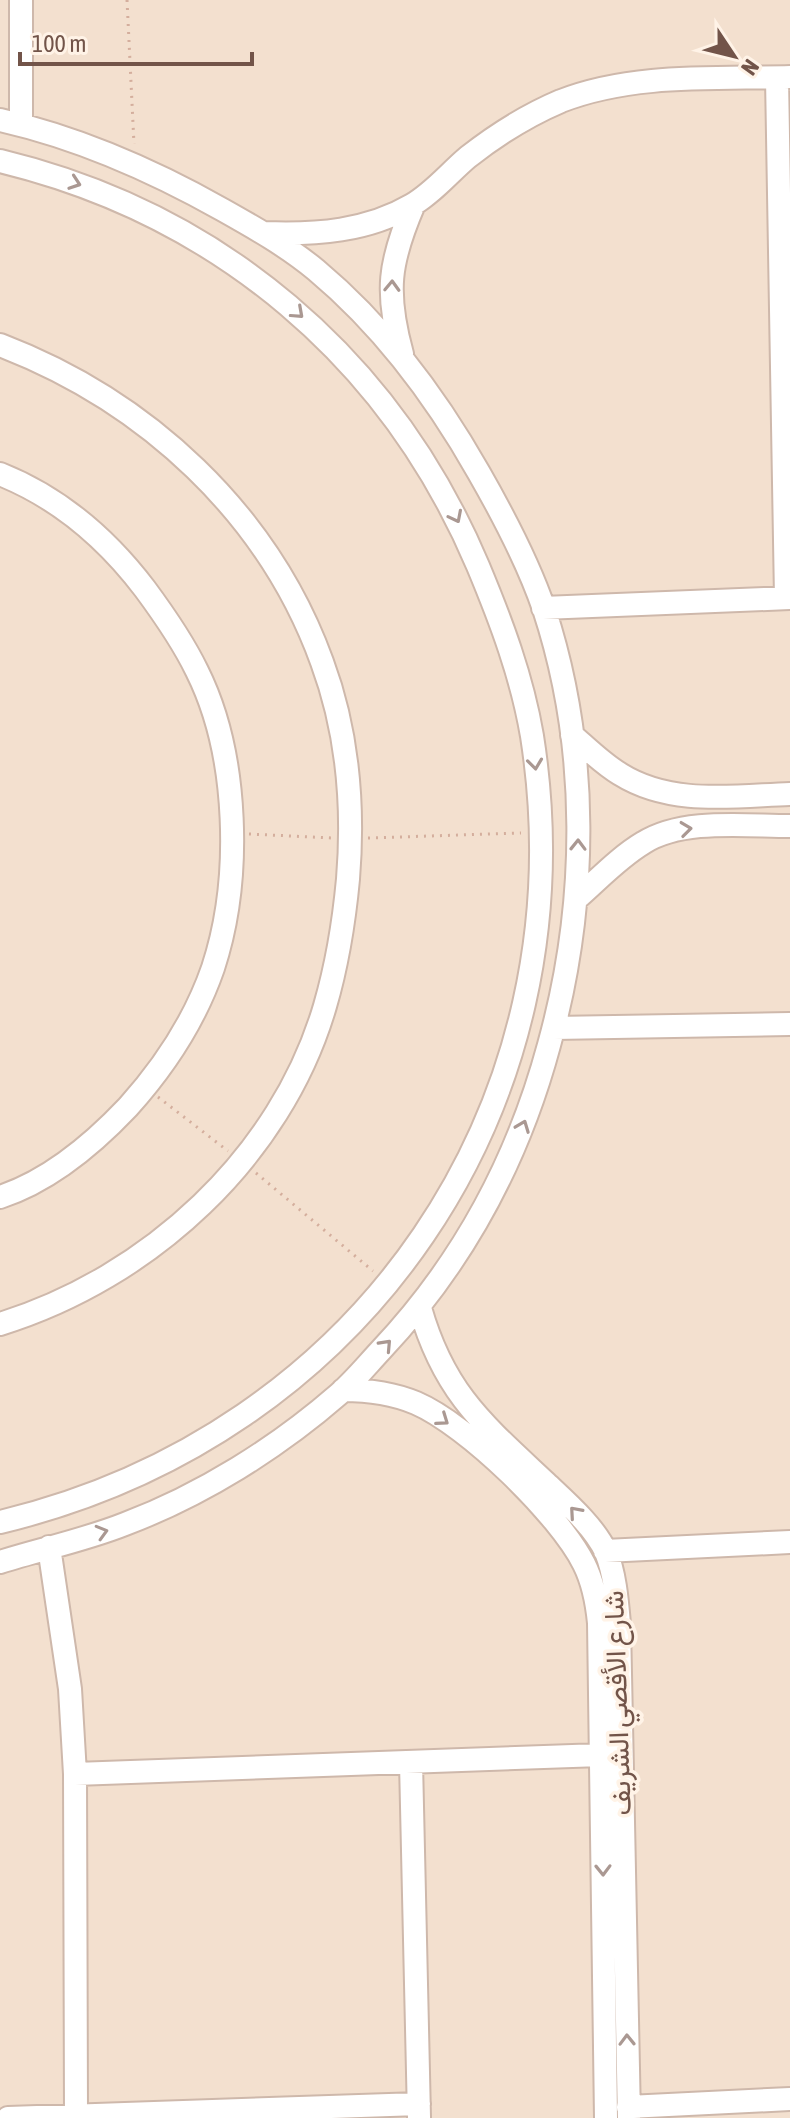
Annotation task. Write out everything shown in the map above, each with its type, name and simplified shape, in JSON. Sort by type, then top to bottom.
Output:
[{"type":"street","points":[[0,1562],[123,1525],[187,1497],[247,1462],[343,1390],[420,1308],[482,1213],[513,1151],[538,1086],[570,952],[576,899],[579,813],[572,735],[543,608],[516,545],[452,426],[365,315],[314,268],[265,233],[135,163],[11,122],[21,0]]},
{"type":"street","points":[[265,233],[303,234],[340,230],[376,221],[414,204],[469,156],[514,125],[562,101],[614,86],[642,83],[784,78],[788,598],[543,608]]},
{"type":"street","points":[[0,161],[79,184],[124,202],[210,247],[260,282],[316,329],[359,373],[390,411],[443,493],[466,536],[502,625],[519,675],[531,734],[541,832],[538,914],[530,974],[517,1033],[499,1090],[473,1154],[438,1217],[388,1284],[314,1360],[266,1400],[214,1435],[160,1466],[103,1491],[0,1522]]},
{"type":"street","points":[[404,362],[393,324],[391,284],[396,245],[414,204]]},
{"type":"street","points":[[0,345],[73,376],[143,422],[204,478],[261,547],[293,597],[309,630],[333,697],[347,767],[351,839],[339,952],[325,1009],[304,1063],[276,1114],[242,1162],[176,1228],[139,1256],[58,1302],[0,1324]]},
{"type":"street","points":[[0,474],[66,509],[106,542],[172,625],[199,673],[217,725],[228,778],[231,833],[229,901],[213,968],[185,1031],[146,1087],[105,1131],[58,1168],[0,1197]]},
{"type":"street","points":[[572,735],[619,774],[642,786],[668,794],[694,797],[790,794]]},
{"type":"street","points":[[576,899],[628,854],[659,835],[694,827],[790,826]]},
{"type":"street","points":[[554,1028],[790,1024]]},
{"type":"street","name":"شارع الأقصي الشريف","points":[[420,1308],[437,1360],[466,1406],[484,1427],[565,1501],[605,1551],[617,1596],[628,2112]]},
{"type":"street","name":"شارع الأقصي الشريف","points":[[343,1390],[368,1390],[393,1395],[438,1415],[512,1477],[574,1547],[590,1579],[598,1609],[606,2118]]},
{"type":"street","points":[[605,1551],[790,1542]]},
{"type":"street","points":[[49,1547],[70,1689],[75,1774],[76,2114]]},
{"type":"street","points":[[75,1774],[601,1755]]},
{"type":"street","points":[[8,2118],[76,2114],[419,2111],[411,1762]]},
{"type":"street","points":[[628,2112],[790,2099]]},
{"type":"path","points":[[127,0],[135,163]]},
{"type":"path","points":[[231,833],[351,839],[541,832]]},
{"type":"path","points":[[146,1087],[242,1162],[388,1284]]},
{"type":"shaded area","points":[[0,0],[790,0],[790,2118],[0,2118]]}]
